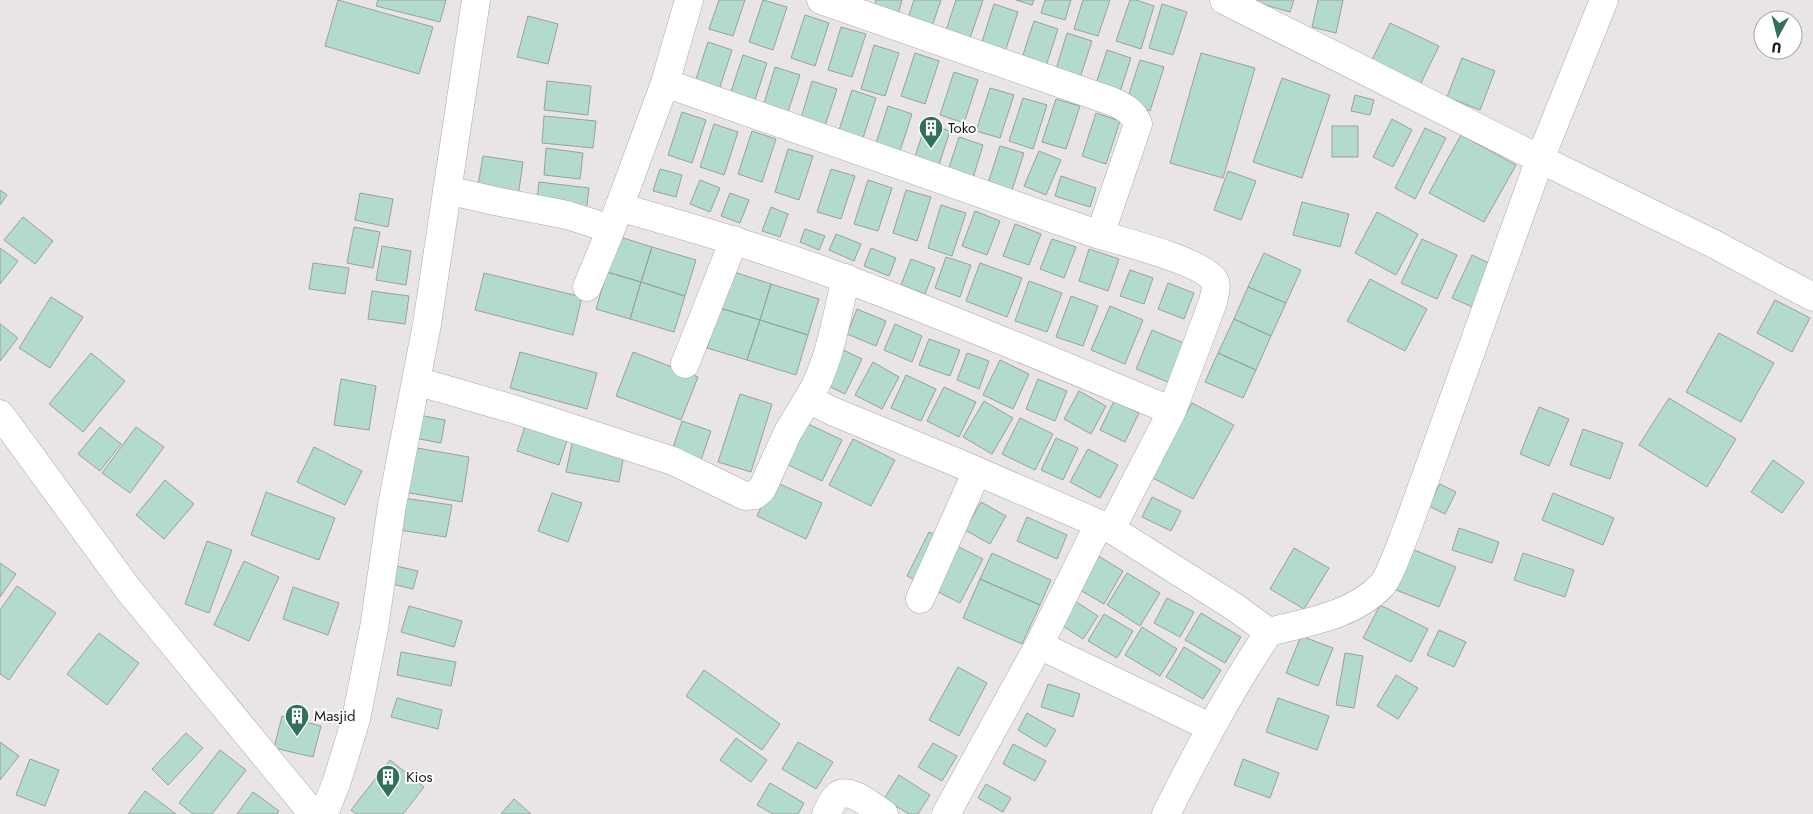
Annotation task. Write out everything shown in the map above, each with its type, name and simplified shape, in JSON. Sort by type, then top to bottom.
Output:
[{"type":"street","points":[[324,814],[337,781],[356,719],[374,628],[392,505],[428,324],[476,0]]},
{"type":"street","points":[[587,287],[615,218],[665,83],[689,0]]},
{"type":"street","points":[[821,0],[1111,101],[1128,109],[1136,117],[1138,124],[1100,235]]},
{"type":"street","points":[[1224,0],[1714,244],[1813,297]]},
{"type":"street","points":[[1166,814],[1210,727],[1242,672],[1269,632],[1343,612],[1365,599],[1383,584],[1407,529],[1540,159],[1604,0]]},
{"type":"street","points":[[665,83],[1100,235],[1151,249],[1188,263],[1206,273],[1214,279],[1216,284],[1213,302],[1172,411],[1105,527],[946,814]]},
{"type":"street","points":[[447,190],[567,215],[615,218],[734,240],[846,278],[1007,342],[1172,411]]},
{"type":"street","points":[[685,364],[734,240]]},
{"type":"street","points":[[416,380],[514,409],[673,461],[745,496],[755,495],[762,490],[788,432],[816,385],[825,359],[846,278]]},
{"type":"street","points":[[808,399],[832,411],[1105,527],[1233,606],[1269,632]]},
{"type":"street","points":[[0,414],[128,589],[313,814]]},
{"type":"street","points":[[920,599],[977,471]]},
{"type":"street","points":[[1039,645],[1210,727]]},
{"type":"street","points":[[826,814],[837,796],[845,793],[854,795],[884,814]]},
{"type":"building","points":[[338,0],[433,27],[419,74],[325,46]]},
{"type":"building","points":[[378,0],[446,0],[440,22],[376,6]]},
{"type":"building","points":[[719,0],[745,0],[733,36],[709,29]]},
{"type":"building","points":[[763,0],[787,7],[773,50],[749,42]]},
{"type":"building","points":[[876,0],[902,0],[897,18],[873,10]]},
{"type":"building","points":[[914,0],[941,0],[930,32],[906,24]]},
{"type":"building","points":[[956,0],[983,0],[969,41],[945,33]]},
{"type":"building","points":[[1016,0],[1034,0],[1032,5]]},
{"type":"building","points":[[1045,0],[1071,0],[1065,20],[1041,13]]},
{"type":"building","points":[[1083,0],[1110,0],[1098,36],[1074,29]]},
{"type":"building","points":[[1130,0],[1154,6],[1141,49],[1116,41]]},
{"type":"building","points":[[1248,0],[1294,0],[1290,12]]},
{"type":"building","points":[[1318,0],[1343,0],[1336,33],[1312,27]]},
{"type":"building","points":[[994,4],[1018,12],[1004,55],[980,48]]},
{"type":"building","points":[[1162,4],[1187,12],[1173,55],[1149,48]]},
{"type":"building","points":[[805,15],[829,23],[815,66],[791,58]]},
{"type":"building","points":[[528,16],[558,24],[548,64],[517,57]]},
{"type":"building","points":[[1034,21],[1058,29],[1044,72],[1020,64]]},
{"type":"building","points":[[1390,23],[1439,46],[1419,87],[1370,64]]},
{"type":"building","points":[[841,27],[866,34],[852,77],[828,70]]},
{"type":"building","points":[[1067,33],[1092,41],[1078,84],[1054,76]]},
{"type":"building","points":[[708,42],[732,50],[718,93],[694,85]]},
{"type":"building","points":[[874,45],[899,53],[885,96],[861,89]]},
{"type":"building","points":[[1107,50],[1131,58],[1117,101],[1093,93]]},
{"type":"building","points":[[915,53],[939,61],[925,104],[901,96]]},
{"type":"building","points":[[1201,53],[1255,68],[1223,178],[1170,163]]},
{"type":"building","points":[[743,55],[767,63],[753,106],[729,98]]},
{"type":"building","points":[[1462,58],[1495,71],[1480,110],[1447,97]]},
{"type":"building","points":[[1140,60],[1164,67],[1150,111],[1126,103]]},
{"type":"building","points":[[775,67],[800,75],[786,118],[762,110]]},
{"type":"building","points":[[954,72],[978,80],[964,123],[940,115]]},
{"type":"building","points":[[1282,78],[1330,95],[1302,178],[1253,162]]},
{"type":"building","points":[[547,81],[591,86],[588,115],[544,110]]},
{"type":"building","points":[[812,81],[837,89],[823,132],[799,125]]},
{"type":"building","points":[[990,88],[1014,95],[1000,138],[976,131]]},
{"type":"building","points":[[852,90],[876,98],[862,141],[838,133]]},
{"type":"building","points":[[1355,95],[1374,100],[1370,115],[1351,111]]},
{"type":"building","points":[[1023,98],[1047,105],[1033,149],[1009,141]]},
{"type":"building","points":[[1056,99],[1080,106],[1066,149],[1042,142]]},
{"type":"building","points":[[888,106],[912,114],[898,157],[874,149]]},
{"type":"building","points":[[682,112],[706,120],[692,163],[668,155]]},
{"type":"building","points":[[1096,113],[1120,121],[1106,164],[1082,156]]},
{"type":"building","points":[[544,116],[596,121],[593,148],[542,143]]},
{"type":"building","points":[[1392,119],[1412,130],[1393,167],[1373,157]]},
{"type":"building","name":"Toko","points":[[926,123],[950,131],[936,174],[912,166]]},
{"type":"building","points":[[714,124],[738,132],[724,175],[700,167]]},
{"type":"building","points":[[1332,126],[1358,126],[1358,157],[1332,157]]},
{"type":"building","points":[[1425,128],[1446,138],[1415,199],[1395,188]]},
{"type":"building","points":[[752,131],[776,139],[762,182],[738,174]]},
{"type":"building","points":[[1461,135],[1516,165],[1484,222],[1429,193]]},
{"type":"building","points":[[959,137],[983,145],[970,188],[945,180]]},
{"type":"building","points":[[1000,146],[1024,153],[1010,196],[986,189]]},
{"type":"building","points":[[546,148],[583,153],[580,179],[544,175]]},
{"type":"building","points":[[788,149],[813,156],[799,200],[775,192]]},
{"type":"building","points":[[1039,151],[1061,160],[1046,195],[1024,186]]},
{"type":"building","points":[[483,156],[523,162],[518,197],[477,191]]},
{"type":"building","points":[[660,169],[682,175],[676,197],[653,191]]},
{"type":"building","points":[[831,169],[855,176],[841,219],[817,212]]},
{"type":"building","points":[[1228,171],[1256,181],[1241,220],[1214,210]]},
{"type":"building","points":[[1061,176],[1096,188],[1090,207],[1055,196]]},
{"type":"building","points":[[700,180],[720,188],[710,212],[690,204]]},
{"type":"building","points":[[868,180],[892,188],[878,231],[854,224]]},
{"type":"building","points":[[539,182],[589,188],[586,214],[536,208]]},
{"type":"building","points":[[0,190],[7,195],[0,205]]},
{"type":"building","points":[[906,190],[931,197],[917,241],[893,233]]},
{"type":"building","points":[[360,193],[393,199],[388,227],[355,220]]},
{"type":"building","points":[[730,193],[749,200],[740,223],[721,216]]},
{"type":"building","points":[[1302,202],[1349,214],[1340,247],[1293,235]]},
{"type":"building","points":[[941,205],[966,213],[952,256],[928,248]]},
{"type":"building","points":[[771,207],[788,214],[780,237],[762,231]]},
{"type":"building","points":[[975,211],[1000,221],[987,255],[962,246]]},
{"type":"building","points":[[1377,212],[1418,234],[1396,275],[1355,253]]},
{"type":"building","points":[[23,217],[53,241],[35,264],[4,240]]},
{"type":"building","points":[[1015,224],[1041,234],[1029,265],[1003,256]]},
{"type":"building","points":[[354,227],[380,232],[373,268],[347,263]]},
{"type":"building","points":[[805,229],[825,236],[819,250],[800,242]]},
{"type":"building","points":[[836,234],[861,244],[854,261],[829,250]]},
{"type":"building","points":[[617,236],[652,247],[641,282],[607,272]]},
{"type":"building","points":[[1052,239],[1076,247],[1064,278],[1040,269]]},
{"type":"building","points":[[1422,239],[1457,255],[1437,299],[1401,283]]},
{"type":"building","points":[[382,246],[411,251],[406,285],[376,280]]},
{"type":"building","points":[[652,247],[696,260],[685,296],[641,282]]},
{"type":"building","points":[[0,248],[18,261],[0,284]]},
{"type":"building","points":[[871,248],[896,258],[889,276],[864,266]]},
{"type":"building","points":[[1089,249],[1119,259],[1108,291],[1079,281]]},
{"type":"building","points":[[1264,253],[1301,270],[1286,303],[1248,287]]},
{"type":"building","points":[[1472,255],[1495,266],[1475,308],[1452,298]]},
{"type":"building","points":[[946,257],[971,265],[960,297],[935,288]]},
{"type":"building","points":[[911,259],[935,268],[925,294],[901,285]]},
{"type":"building","points":[[313,263],[349,268],[345,294],[309,289]]},
{"type":"building","points":[[980,263],[1022,278],[1007,317],[966,301]]},
{"type":"building","points":[[1130,270],[1153,278],[1144,304],[1120,296]]},
{"type":"building","points":[[731,271],[771,284],[760,320],[720,308]]},
{"type":"building","points":[[607,272],[641,282],[630,319],[596,309]]},
{"type":"building","points":[[484,273],[582,297],[573,335],[475,310]]},
{"type":"building","points":[[1370,279],[1427,309],[1405,351],[1347,321]]},
{"type":"building","points":[[1029,281],[1062,293],[1047,332],[1015,321]]},
{"type":"building","points":[[641,282],[685,296],[674,332],[630,319]]},
{"type":"building","points":[[1168,283],[1194,293],[1184,319],[1158,309]]},
{"type":"building","points":[[771,284],[819,299],[808,335],[760,320]]},
{"type":"building","points":[[1248,287],[1286,303],[1271,336],[1234,319]]},
{"type":"building","points":[[372,291],[409,296],[405,324],[368,319]]},
{"type":"building","points":[[1071,296],[1098,306],[1083,346],[1056,337]]},
{"type":"building","points":[[51,297],[83,317],[50,368],[19,348]]},
{"type":"building","points":[[1775,300],[1810,318],[1792,352],[1757,333]]},
{"type":"building","points":[[1110,306],[1143,320],[1125,364],[1091,350]]},
{"type":"building","points":[[720,308],[760,320],[747,360],[707,348]]},
{"type":"building","points":[[857,309],[886,321],[876,346],[847,334]]},
{"type":"building","points":[[1234,319],[1271,336],[1256,370],[1218,353]]},
{"type":"building","points":[[760,320],[808,335],[796,375],[747,360]]},
{"type":"building","points":[[0,324],[18,338],[0,361]]},
{"type":"building","points":[[895,324],[922,336],[912,362],[884,350]]},
{"type":"building","points":[[1152,330],[1186,344],[1170,383],[1136,369]]},
{"type":"building","points":[[1719,333],[1774,363],[1741,422],[1686,392]]},
{"type":"building","points":[[929,339],[960,350],[950,376],[919,365]]},
{"type":"building","points":[[837,347],[862,359],[845,394],[820,382]]},
{"type":"building","points":[[520,352],[597,373],[587,409],[510,388]]},
{"type":"building","points":[[633,352],[698,377],[681,420],[616,396]]},
{"type":"building","points":[[91,353],[125,381],[83,432],[49,404]]},
{"type":"building","points":[[967,353],[989,361],[979,389],[957,380]]},
{"type":"building","points":[[1218,353],[1256,370],[1243,398],[1205,382]]},
{"type":"building","points":[[1000,360],[1029,374],[1013,409],[983,395]]},
{"type":"building","points":[[873,362],[899,377],[882,409],[855,395]]},
{"type":"building","points":[[906,375],[936,389],[921,421],[891,408]]},
{"type":"building","points":[[341,379],[376,386],[369,430],[334,425]]},
{"type":"building","points":[[1038,379],[1067,391],[1055,421],[1026,409]]},
{"type":"building","points":[[944,387],[976,402],[959,437],[927,421]]},
{"type":"building","points":[[1079,391],[1106,406],[1091,434],[1064,419]]},
{"type":"building","points":[[740,394],[772,404],[751,472],[718,462]]},
{"type":"building","points":[[1669,398],[1736,439],[1707,487],[1639,445]]},
{"type":"building","points":[[984,401],[1013,418],[992,454],[963,437]]},
{"type":"building","points":[[1114,401],[1139,413],[1125,442],[1100,430]]},
{"type":"building","points":[[1192,403],[1234,425],[1193,499],[1151,477]]},
{"type":"building","points":[[1539,407],[1569,419],[1549,466],[1520,454]]},
{"type":"building","points":[[419,415],[445,420],[441,443],[414,438]]},
{"type":"building","points":[[1020,418],[1053,434],[1035,470],[1002,454]]},
{"type":"building","points":[[527,420],[569,434],[559,465],[517,451]]},
{"type":"building","points":[[682,421],[711,431],[700,463],[671,453]]},
{"type":"building","points":[[802,421],[842,440],[822,481],[782,462]]},
{"type":"building","points":[[100,427],[121,444],[100,471],[78,454]]},
{"type":"building","points":[[136,427],[164,447],[130,493],[102,473]]},
{"type":"building","points":[[1583,429],[1623,443],[1610,479],[1570,465]]},
{"type":"building","points":[[1056,438],[1078,448],[1063,480],[1041,470]]},
{"type":"building","points":[[573,439],[625,449],[619,482],[566,472]]},
{"type":"building","points":[[853,439],[895,460],[871,506],[829,485]]},
{"type":"building","points":[[314,447],[362,471],[345,505],[297,482]]},
{"type":"building","points":[[411,447],[469,457],[462,502],[404,492]]},
{"type":"building","points":[[1088,449],[1118,465],[1100,498],[1070,482]]},
{"type":"building","points":[[1773,460],[1804,482],[1782,513],[1751,492]]},
{"type":"building","points":[[165,480],[194,504],[164,539],[136,515]]},
{"type":"building","points":[[773,481],[822,503],[806,539],[757,516]]},
{"type":"building","points":[[1440,484],[1456,492],[1445,514],[1429,506]]},
{"type":"building","points":[[266,492],[335,518],[319,560],[251,535]]},
{"type":"building","points":[[552,493],[582,503],[568,542],[538,531]]},
{"type":"building","points":[[1553,493],[1614,518],[1603,545],[1542,520]]},
{"type":"building","points":[[1152,497],[1181,511],[1171,531],[1142,517]]},
{"type":"building","points":[[403,498],[452,505],[446,537],[399,530]]},
{"type":"building","points":[[981,502],[1006,516],[990,544],[965,530]]},
{"type":"building","points":[[1027,517],[1067,535],[1057,559],[1017,541]]},
{"type":"building","points":[[1459,528],[1499,542],[1492,563],[1452,550]]},
{"type":"building","points":[[929,532],[983,559],[960,603],[907,576]]},
{"type":"building","points":[[207,541],[232,550],[209,613],[185,604]]},
{"type":"building","points":[[1294,548],[1329,568],[1304,609],[1270,589]]},
{"type":"building","points":[[1412,549],[1456,567],[1439,607],[1396,590]]},
{"type":"building","points":[[992,553],[1051,580],[1040,605],[980,579]]},
{"type":"building","points":[[1523,553],[1574,570],[1565,597],[1514,580]]},
{"type":"building","points":[[1095,554],[1123,571],[1104,604],[1075,587]]},
{"type":"building","points":[[244,561],[279,577],[249,641],[214,625]]},
{"type":"building","points":[[0,563],[16,574],[0,597]]},
{"type":"building","points":[[396,566],[418,571],[413,589],[392,584]]},
{"type":"building","points":[[1127,573],[1160,593],[1140,626],[1107,605]]},
{"type":"building","points":[[980,579],[1040,605],[1022,644],[963,618]]},
{"type":"building","points":[[17,586],[56,613],[9,680],[0,674],[0,610]]},
{"type":"building","points":[[293,587],[339,603],[328,635],[283,619]]},
{"type":"building","points":[[1167,598],[1194,612],[1180,637],[1154,623]]},
{"type":"building","points":[[1075,601],[1098,616],[1083,639],[1060,624]]},
{"type":"building","points":[[1380,605],[1428,629],[1411,662],[1363,638]]},
{"type":"building","points":[[409,606],[462,621],[454,647],[401,632]]},
{"type":"building","points":[[1201,613],[1241,637],[1225,663],[1185,640]]},
{"type":"building","points":[[1104,614],[1133,631],[1117,658],[1088,641]]},
{"type":"building","points":[[1142,627],[1177,649],[1160,676],[1125,655]]},
{"type":"building","points":[[1439,630],[1466,642],[1454,667],[1427,655]]},
{"type":"building","points":[[99,633],[139,663],[107,705],[67,674]]},
{"type":"building","points":[[1301,636],[1333,648],[1318,686],[1286,673]]},
{"type":"building","points":[[1184,647],[1221,670],[1203,699],[1166,677]]},
{"type":"building","points":[[401,652],[456,662],[451,686],[397,675]]},
{"type":"building","points":[[1345,653],[1363,656],[1354,708],[1336,705]]},
{"type":"building","points":[[958,667],[987,683],[959,736],[929,720]]},
{"type":"building","points":[[704,670],[780,724],[762,750],[686,696]]},
{"type":"building","points":[[1396,675],[1418,688],[1398,719],[1377,706]]},
{"type":"building","points":[[1048,684],[1080,694],[1073,717],[1041,707]]},
{"type":"building","points":[[397,698],[442,710],[438,729],[391,717]]},
{"type":"building","points":[[1278,698],[1329,716],[1317,750],[1266,732]]},
{"type":"building","points":[[1027,713],[1056,730],[1046,747],[1018,730]]},
{"type":"building","name":"Masjid","points":[[282,716],[321,726],[313,757],[274,748]]},
{"type":"building","points":[[186,733],[203,748],[168,785],[152,769]]},
{"type":"building","points":[[736,738],[767,760],[751,782],[720,760]]},
{"type":"building","points":[[0,742],[19,756],[0,780]]},
{"type":"building","points":[[798,742],[833,762],[816,789],[782,769]]},
{"type":"building","points":[[933,743],[957,756],[942,781],[918,767]]},
{"type":"building","points":[[1013,744],[1046,761],[1035,781],[1003,764]]},
{"type":"building","points":[[220,750],[246,770],[212,814],[193,814],[179,803]]},
{"type":"building","points":[[30,759],[59,770],[45,806],[16,795]]},
{"type":"building","points":[[1243,759],[1279,773],[1270,798],[1234,785]]},
{"type":"building","name":"Kios","points":[[390,760],[424,787],[403,814],[356,814],[351,810]]},
{"type":"building","points":[[899,775],[930,795],[918,814],[909,814],[884,799]]},
{"type":"building","points":[[770,783],[804,803],[798,814],[773,814],[757,805]]},
{"type":"building","points":[[986,784],[1011,798],[1003,812],[978,798]]},
{"type":"building","points":[[145,791],[176,814],[128,814]]},
{"type":"building","points":[[253,792],[279,811],[277,814],[237,814]]},
{"type":"building","points":[[514,799],[531,814],[501,814]]},
{"type":"place","name":"Toko","points":[[931,149]]},
{"type":"place","name":"Masjid","points":[[297,737]]},
{"type":"place","name":"Kios","points":[[388,798]]}]
